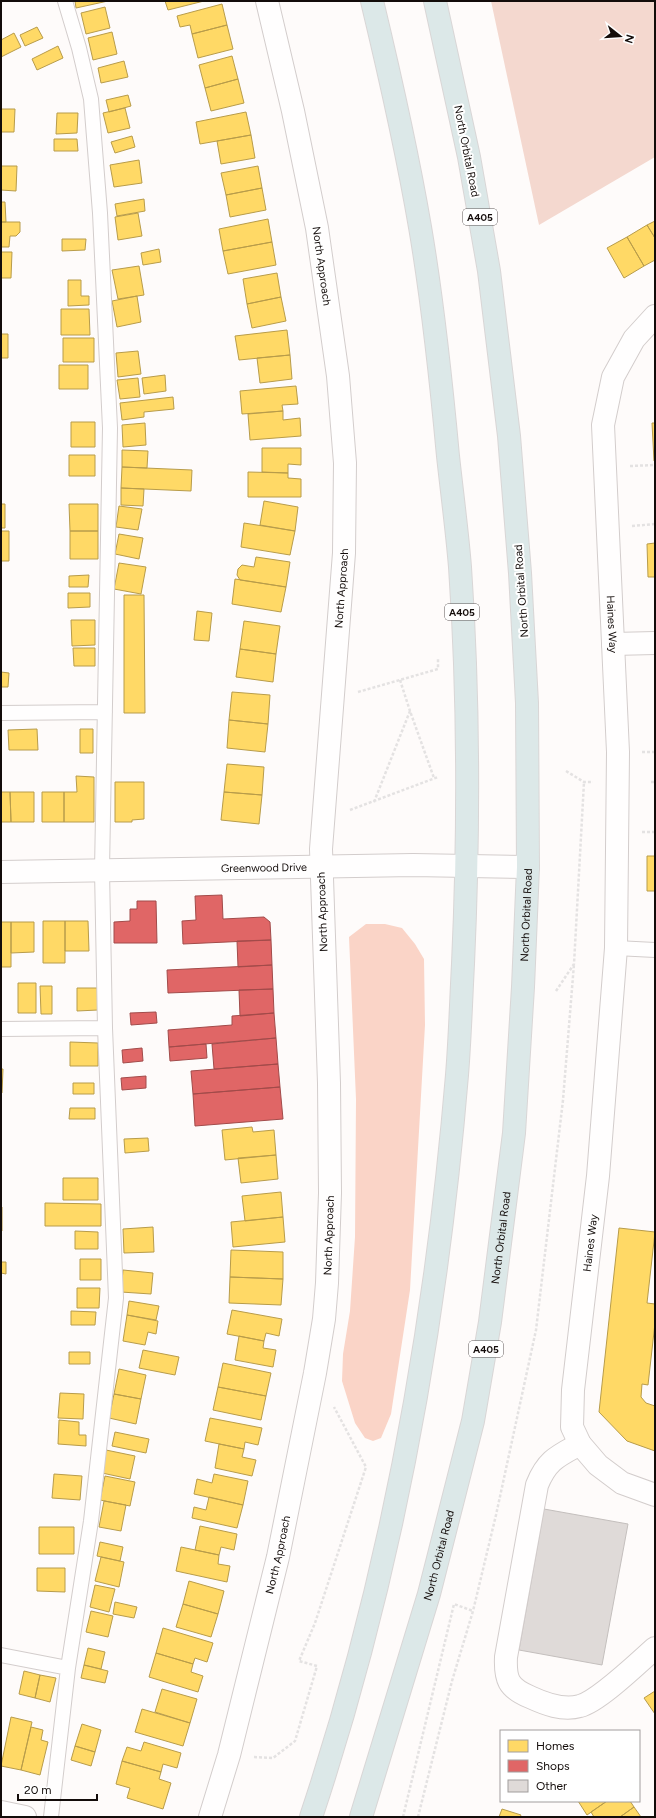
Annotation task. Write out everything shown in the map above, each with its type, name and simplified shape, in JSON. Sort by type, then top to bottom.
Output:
[{"type":"highway","name":"A405","points":[[311,1817],[336,1741],[372,1608],[405,1461],[434,1288],[458,1073],[467,866],[466,704],[460,566],[438,359],[419,222],[391,78],[372,1]]},
{"type":"highway","name":"North Orbital Road","points":[[362,1817],[429,1594],[473,1421],[490,1322],[514,1133],[524,987],[528,867],[527,702],[520,573],[509,436],[489,271],[469,157],[435,1]]},
{"type":"street","name":"North Approach","points":[[210,1817],[229,1756],[278,1557],[314,1380],[324,1319],[327,1283],[329,1083],[321,866],[323,821],[344,553],[345,463],[338,376],[317,228],[293,111],[267,1]]},
{"type":"street","name":"Haines Way","points":[[655,316],[634,339],[612,377],[603,425],[618,752],[616,948],[598,1176],[572,1390],[572,1427],[580,1444],[598,1465],[622,1484],[655,1495]]},
{"type":"street","points":[[613,644],[655,643]]},
{"type":"street","name":"Greenwood Drive","points":[[1,872],[413,864],[528,867]]},
{"type":"street","points":[[580,1444],[553,1459],[543,1470],[537,1484],[506,1657],[506,1672],[509,1684],[523,1694],[552,1706],[581,1706],[602,1693],[655,1648]]},
{"type":"street","points":[[1,1812],[26,1817]]},
{"type":"lane","points":[[51,1817],[68,1668],[91,1521],[116,1298],[105,1028],[102,870],[110,428],[100,213],[91,99],[79,48],[64,1]]},
{"type":"lane","points":[[1,713],[105,712]]},
{"type":"lane","points":[[616,948],[655,950]]},
{"type":"lane","points":[[1,1029],[105,1028]]},
{"type":"lane","points":[[1,1655],[68,1668]]},
{"type":"path","points":[[333,700],[438,669],[438,653]]},
{"type":"path","points":[[400,680],[434,778]]},
{"type":"path","points":[[374,802],[410,711]]},
{"type":"path","points":[[566,771],[584,782],[597,782]]},
{"type":"path","points":[[323,821],[438,777]]},
{"type":"path","points":[[418,1817],[452,1681],[473,1611],[496,1515],[536,1330],[563,1100],[574,964],[584,782]]},
{"type":"path","points":[[556,991],[574,964]]},
{"type":"path","points":[[229,1756],[273,1758],[295,1741],[317,1666],[299,1661],[315,1623],[366,1467],[334,1406]]},
{"type":"path","points":[[403,1817],[454,1604],[473,1611]]},
{"type":"shaded area","points":[[491,1],[655,1],[655,157],[539,225]]},
{"type":"shaded area","points":[[366,924],[385,924],[402,928],[415,944],[424,959],[425,1025],[410,1290],[391,1414],[381,1438],[373,1441],[365,1438],[355,1423],[342,1381],[343,1354],[350,1311],[355,1237],[356,1099],[349,937]]},
{"type":"building: Homes","points":[[75,1],[108,1],[76,8]]},
{"type":"building: Homes","points":[[165,1],[204,1],[168,10]]},
{"type":"building: Homes","points":[[222,4],[227,25],[192,34],[190,25],[180,27],[177,16]]},
{"type":"building: Homes","points":[[105,7],[110,28],[86,34],[81,13]]},
{"type":"building: Homes","points":[[227,25],[233,49],[198,58],[192,34]]},
{"type":"building: Homes","points":[[37,27],[43,38],[25,46],[20,35]]},
{"type":"building: Homes","points":[[112,32],[117,54],[93,60],[88,38]]},
{"type":"building: Homes","points":[[14,33],[21,47],[1,57],[1,40]]},
{"type":"building: Homes","points":[[58,46],[63,58],[37,70],[32,59]]},
{"type":"building: Homes","points":[[232,56],[238,79],[205,88],[199,65]]},
{"type":"building: Homes","points":[[124,61],[128,77],[101,83],[98,68]]},
{"type":"building: Homes","points":[[238,79],[244,103],[211,111],[205,88]]},
{"type":"building: Homes","points":[[128,95],[131,106],[109,112],[106,100]]},
{"type":"building: Homes","points":[[125,108],[130,128],[108,133],[103,113]]},
{"type":"building: Homes","points":[[1,109],[15,109],[14,132],[1,132]]},
{"type":"building: Homes","points":[[246,112],[251,135],[200,144],[196,122]]},
{"type":"building: Homes","points":[[57,113],[78,113],[77,133],[56,134]]},
{"type":"building: Homes","points":[[251,135],[255,158],[221,164],[217,141]]},
{"type":"building: Homes","points":[[132,136],[135,147],[115,153],[111,142]]},
{"type":"building: Homes","points":[[54,139],[77,139],[78,151],[54,151]]},
{"type":"building: Homes","points":[[139,160],[142,183],[114,187],[110,165]]},
{"type":"building: Homes","points":[[1,166],[17,166],[16,191],[1,190]]},
{"type":"building: Homes","points":[[258,166],[262,188],[226,195],[221,173]]},
{"type":"building: Homes","points":[[262,188],[266,210],[230,217],[226,195]]},
{"type":"building: Homes","points":[[144,199],[145,211],[117,216],[115,204]]},
{"type":"building: Homes","points":[[1,202],[5,202],[6,222],[1,222]]},
{"type":"building: Homes","points":[[138,213],[142,236],[118,240],[115,217]]},
{"type":"building: Homes","points":[[268,219],[272,242],[223,251],[219,229]]},
{"type":"building: Homes","points":[[655,221],[655,238],[647,225]]},
{"type":"building: Homes","points":[[1,222],[20,222],[20,232],[16,236],[10,236],[9,247],[1,247]]},
{"type":"building: Homes","points":[[647,225],[655,238],[655,260],[644,266],[627,237]]},
{"type":"building: Homes","points":[[627,237],[644,266],[624,278],[607,248]]},
{"type":"building: Homes","points":[[62,239],[86,239],[85,250],[62,251]]},
{"type":"building: Homes","points":[[272,242],[276,265],[228,274],[223,251]]},
{"type":"building: Homes","points":[[159,249],[161,262],[143,265],[141,253]]},
{"type":"building: Homes","points":[[1,252],[12,252],[11,278],[1,278]]},
{"type":"building: Homes","points":[[139,266],[144,295],[118,299],[112,270]]},
{"type":"building: Homes","points":[[277,273],[281,297],[247,304],[243,279]]},
{"type":"building: Homes","points":[[68,280],[81,280],[81,296],[89,296],[89,305],[68,306]]},
{"type":"building: Homes","points":[[137,296],[141,322],[117,327],[112,301]]},
{"type":"building: Homes","points":[[281,297],[286,321],[252,328],[247,304]]},
{"type":"building: Homes","points":[[61,309],[89,309],[90,335],[61,335]]},
{"type":"building: Homes","points":[[287,330],[290,355],[239,360],[235,336]]},
{"type":"building: Homes","points":[[1,334],[8,334],[8,358],[1,358]]},
{"type":"building: Homes","points":[[63,338],[94,338],[94,362],[63,362]]},
{"type":"building: Homes","points":[[138,351],[141,374],[118,377],[116,353]]},
{"type":"building: Homes","points":[[290,355],[292,379],[260,383],[257,358]]},
{"type":"building: Homes","points":[[59,365],[88,365],[88,389],[59,389]]},
{"type":"building: Homes","points":[[165,375],[166,391],[144,394],[142,378]]},
{"type":"building: Homes","points":[[138,378],[140,397],[120,399],[117,380]]},
{"type":"building: Homes","points":[[296,386],[298,404],[282,405],[283,411],[242,414],[240,391]]},
{"type":"building: Homes","points":[[173,397],[174,409],[144,412],[144,417],[122,420],[120,403]]},
{"type":"building: Homes","points":[[283,411],[283,420],[300,418],[301,436],[250,440],[248,414]]},
{"type":"building: Homes","points":[[71,422],[95,422],[95,447],[71,447]]},
{"type":"building: Homes","points":[[145,423],[146,445],[123,447],[122,425]]},
{"type":"building: Homes","points":[[652,423],[655,423],[655,461],[654,461]]},
{"type":"building: Homes","points":[[262,448],[301,448],[301,465],[288,464],[288,473],[262,472]]},
{"type":"building: Homes","points":[[122,450],[148,451],[147,468],[122,467]]},
{"type":"building: Homes","points":[[69,455],[95,455],[95,476],[69,476]]},
{"type":"building: Homes","points":[[122,467],[192,470],[191,491],[121,488]]},
{"type":"building: Homes","points":[[248,472],[288,473],[288,478],[301,479],[301,497],[248,497]]},
{"type":"building: Homes","points":[[121,488],[144,489],[143,506],[121,505]]},
{"type":"building: Homes","points":[[264,501],[298,507],[295,531],[260,525]]},
{"type":"building: Homes","points":[[1,504],[5,504],[5,528],[1,528]]},
{"type":"building: Homes","points":[[69,504],[98,504],[98,531],[70,531]]},
{"type":"building: Homes","points":[[119,506],[142,509],[138,530],[116,527]]},
{"type":"building: Homes","points":[[244,523],[295,531],[290,555],[241,547]]},
{"type":"building: Homes","points":[[1,531],[9,531],[9,561],[1,561]]},
{"type":"building: Homes","points":[[70,531],[98,531],[98,559],[70,559]]},
{"type":"building: Homes","points":[[119,534],[143,538],[139,559],[115,554]]},
{"type":"building: Homes","points":[[655,543],[655,577],[648,577],[647,544]]},
{"type":"building: Homes","points":[[256,557],[290,562],[286,587],[240,580],[237,575],[238,569],[242,565],[254,567]]},
{"type":"building: Homes","points":[[119,563],[146,567],[141,594],[114,589]]},
{"type":"building: Homes","points":[[89,575],[88,587],[69,587],[69,576]]},
{"type":"building: Homes","points":[[235,579],[286,587],[281,612],[232,604]]},
{"type":"building: Homes","points":[[68,593],[90,593],[90,607],[68,608]]},
{"type":"building: Homes","points":[[124,595],[144,595],[145,713],[124,713]]},
{"type":"building: Homes","points":[[197,611],[212,613],[209,641],[194,640]]},
{"type":"building: Homes","points":[[71,620],[95,620],[95,645],[72,646]]},
{"type":"building: Homes","points":[[244,621],[280,626],[276,654],[240,649]]},
{"type":"building: Homes","points":[[73,648],[95,648],[95,666],[74,666]]},
{"type":"building: Homes","points":[[240,649],[276,654],[273,682],[236,677]]},
{"type":"building: Homes","points":[[1,672],[9,673],[8,687],[1,687]]},
{"type":"building: Homes","points":[[232,692],[270,695],[268,724],[229,720]]},
{"type":"building: Homes","points":[[229,720],[268,724],[265,752],[227,748]]},
{"type":"building: Homes","points":[[37,729],[38,750],[9,750],[8,730]]},
{"type":"building: Homes","points":[[80,729],[93,729],[93,753],[80,753]]},
{"type":"building: Homes","points":[[227,764],[264,767],[262,795],[224,792]]},
{"type":"building: Homes","points":[[76,776],[94,777],[94,822],[64,822],[64,792],[77,792]]},
{"type":"building: Homes","points":[[115,782],[144,782],[144,819],[132,820],[132,822],[115,822]]},
{"type":"building: Homes","points":[[1,792],[10,792],[11,822],[1,822]]},
{"type":"building: Homes","points":[[10,792],[34,792],[34,822],[11,822]]},
{"type":"building: Homes","points":[[42,792],[64,792],[64,822],[42,822]]},
{"type":"building: Homes","points":[[224,792],[262,795],[259,824],[221,820]]},
{"type":"building: Homes","points":[[647,856],[655,856],[655,891],[647,891]]},
{"type":"building: Homes","points":[[43,921],[65,921],[65,963],[43,963]]},
{"type":"building: Homes","points":[[65,921],[88,921],[89,951],[65,951]]},
{"type":"building: Homes","points":[[1,922],[11,922],[11,967],[1,967]]},
{"type":"building: Homes","points":[[11,922],[34,922],[34,952],[11,953]]},
{"type":"building: Homes","points":[[18,983],[36,983],[36,1013],[18,1013]]},
{"type":"building: Homes","points":[[40,986],[52,986],[52,1014],[41,1014]]},
{"type":"building: Homes","points":[[77,988],[98,988],[98,1010],[77,1011]]},
{"type":"building: Homes","points":[[70,1042],[98,1043],[98,1066],[70,1066]]},
{"type":"building: Homes","points":[[1,1069],[3,1069],[2,1093],[1,1093]]},
{"type":"building: Homes","points":[[73,1083],[94,1083],[94,1094],[73,1094]]},
{"type":"building: Homes","points":[[70,1108],[95,1108],[95,1119],[69,1119]]},
{"type":"building: Homes","points":[[252,1127],[253,1132],[274,1130],[276,1155],[225,1160],[222,1130]]},
{"type":"building: Homes","points":[[148,1138],[149,1151],[125,1153],[124,1139]]},
{"type":"building: Homes","points":[[276,1155],[278,1179],[241,1183],[238,1158]]},
{"type":"building: Homes","points":[[63,1178],[98,1178],[98,1200],[63,1200]]},
{"type":"building: Homes","points":[[281,1192],[283,1217],[245,1221],[242,1196]]},
{"type":"building: Homes","points":[[45,1203],[101,1204],[101,1226],[45,1226]]},
{"type":"building: Homes","points":[[2,1207],[2,1231],[1,1231]]},
{"type":"building: Homes","points":[[283,1217],[285,1242],[233,1247],[231,1222]]},
{"type":"building: Homes","points":[[153,1227],[154,1252],[124,1253],[123,1229]]},
{"type":"building: Homes","points":[[619,1228],[655,1232],[647,1303],[655,1304],[655,1323],[648,1385],[642,1384],[641,1397],[646,1403],[655,1406],[655,1451],[627,1441],[599,1412]]},
{"type":"building: Homes","points":[[75,1231],[98,1232],[98,1249],[75,1249]]},
{"type":"building: Homes","points":[[231,1250],[283,1252],[283,1279],[230,1277]]},
{"type":"building: Homes","points":[[80,1259],[101,1259],[101,1280],[80,1280]]},
{"type":"building: Homes","points":[[1,1262],[6,1262],[6,1274],[1,1273]]},
{"type":"building: Homes","points":[[123,1270],[153,1273],[151,1294],[121,1292]]},
{"type":"building: Homes","points":[[230,1277],[283,1279],[281,1305],[229,1303]]},
{"type":"building: Homes","points":[[77,1288],[100,1288],[99,1308],[77,1308]]},
{"type":"building: Homes","points":[[129,1301],[159,1306],[156,1320],[127,1315]]},
{"type":"building: Homes","points":[[232,1310],[282,1319],[279,1336],[266,1333],[264,1341],[227,1334]]},
{"type":"building: Homes","points":[[71,1311],[96,1312],[95,1325],[71,1325]]},
{"type":"building: Homes","points":[[127,1315],[158,1321],[156,1334],[148,1332],[145,1345],[123,1341]]},
{"type":"building: Homes","points":[[239,1336],[264,1341],[263,1348],[276,1350],[273,1367],[235,1360]]},
{"type":"building: Homes","points":[[143,1350],[179,1357],[175,1375],[139,1368]]},
{"type":"building: Homes","points":[[69,1352],[90,1352],[90,1364],[69,1364]]},
{"type":"building: Homes","points":[[223,1363],[271,1373],[266,1396],[218,1387]]},
{"type":"building: Homes","points":[[119,1369],[146,1375],[141,1399],[114,1394]]},
{"type":"building: Homes","points":[[218,1387],[266,1396],[261,1420],[213,1410]]},
{"type":"building: Homes","points":[[60,1393],[84,1394],[83,1419],[58,1418]]},
{"type":"building: Homes","points":[[114,1394],[141,1399],[136,1424],[109,1418]]},
{"type":"building: Homes","points":[[210,1418],[262,1428],[258,1445],[245,1442],[244,1449],[205,1441]]},
{"type":"building: Homes","points":[[59,1420],[79,1422],[79,1435],[86,1435],[86,1446],[58,1444]]},
{"type":"building: Homes","points":[[115,1432],[149,1439],[146,1453],[112,1446]]},
{"type":"building: Homes","points":[[219,1444],[244,1449],[242,1457],[256,1460],[252,1476],[215,1468]]},
{"type":"building: Homes","points":[[106,1450],[135,1456],[130,1479],[102,1473]]},
{"type":"building: Homes","points":[[54,1474],[82,1476],[80,1500],[52,1498]]},
{"type":"building: Homes","points":[[214,1474],[248,1481],[243,1505],[194,1494],[197,1479],[212,1483]]},
{"type":"building: Homes","points":[[105,1476],[135,1482],[130,1506],[100,1500]]},
{"type":"building: Homes","points":[[209,1497],[243,1505],[237,1528],[192,1518],[194,1507],[206,1510]]},
{"type":"building: Homes","points":[[104,1501],[126,1505],[121,1531],[99,1527]]},
{"type":"building: Homes","points":[[200,1526],[237,1534],[234,1550],[221,1547],[219,1555],[195,1550]]},
{"type":"building: Homes","points":[[39,1527],[74,1527],[74,1554],[39,1554]]},
{"type":"building: Homes","points":[[100,1542],[123,1547],[120,1561],[97,1556]]},
{"type":"building: Homes","points":[[181,1547],[219,1555],[218,1564],[230,1566],[227,1582],[176,1571]]},
{"type":"building: Homes","points":[[101,1557],[124,1562],[119,1587],[95,1581]]},
{"type":"building: Homes","points":[[37,1568],[65,1568],[65,1592],[37,1591]]},
{"type":"building: Homes","points":[[189,1581],[224,1591],[218,1614],[183,1604]]},
{"type":"building: Homes","points":[[95,1585],[115,1589],[109,1612],[90,1607]]},
{"type":"building: Homes","points":[[115,1602],[137,1607],[134,1618],[113,1614]]},
{"type":"building: Homes","points":[[183,1604],[218,1614],[211,1637],[176,1627]]},
{"type":"building: Homes","points":[[91,1611],[113,1616],[108,1637],[86,1632]]},
{"type":"building: Homes","points":[[163,1628],[213,1643],[207,1662],[195,1658],[193,1664],[156,1653]]},
{"type":"building: Homes","points":[[88,1648],[105,1652],[101,1669],[84,1665]]},
{"type":"building: Homes","points":[[156,1653],[193,1664],[191,1672],[203,1676],[198,1692],[149,1677]]},
{"type":"building: Homes","points":[[84,1665],[108,1671],[105,1683],[81,1678]]},
{"type":"building: Homes","points":[[24,1671],[40,1675],[35,1698],[19,1694]]},
{"type":"building: Homes","points":[[40,1675],[56,1678],[50,1702],[35,1698]]},
{"type":"building: Homes","points":[[162,1689],[197,1699],[190,1723],[155,1712]]},
{"type":"building: Homes","points":[[655,1691],[655,1714],[644,1698]]},
{"type":"building: Homes","points":[[142,1709],[190,1723],[183,1746],[135,1732]]},
{"type":"building: Homes","points":[[11,1717],[32,1722],[21,1770],[1,1766]]},
{"type":"building: Homes","points":[[82,1724],[101,1730],[95,1752],[75,1746]]},
{"type":"building: Homes","points":[[31,1727],[43,1730],[41,1740],[48,1742],[40,1775],[21,1770]]},
{"type":"building: Homes","points":[[144,1742],[181,1753],[177,1768],[163,1764],[161,1772],[122,1761],[127,1747],[141,1751]]},
{"type":"building: Homes","points":[[75,1746],[95,1752],[91,1766],[71,1760]]},
{"type":"building: Homes","points":[[122,1761],[161,1772],[159,1779],[171,1783],[163,1809],[127,1798],[130,1788],[116,1784]]},
{"type":"building: Homes","points":[[579,1802],[606,1802],[587,1815]]},
{"type":"building: Homes","points":[[606,1802],[631,1802],[634,1807],[620,1817],[594,1817],[591,1812]]},
{"type":"building: Homes","points":[[634,1807],[641,1817],[620,1817]]},
{"type":"building: Homes","points":[[502,1809],[521,1815],[520,1817],[499,1817]]},
{"type":"building: Shops","points":[[222,895],[223,919],[264,917],[270,922],[271,940],[183,944],[182,921],[196,920],[195,896]]},
{"type":"building: Shops","points":[[137,901],[156,901],[157,943],[114,943],[114,922],[130,921],[130,909],[137,909]]},
{"type":"building: Shops","points":[[271,940],[272,965],[238,967],[237,941]]},
{"type":"building: Shops","points":[[272,965],[273,989],[168,993],[167,970]]},
{"type":"building: Shops","points":[[273,989],[274,1013],[240,1016],[239,990]]},
{"type":"building: Shops","points":[[156,1012],[157,1023],[131,1025],[130,1013]]},
{"type":"building: Shops","points":[[274,1013],[276,1038],[169,1047],[168,1030],[232,1025],[232,1016]]},
{"type":"building: Shops","points":[[276,1038],[278,1064],[214,1069],[212,1044]]},
{"type":"building: Shops","points":[[206,1044],[207,1058],[170,1061],[169,1047]]},
{"type":"building: Shops","points":[[142,1048],[143,1061],[123,1063],[122,1050]]},
{"type":"building: Shops","points":[[278,1064],[280,1087],[193,1094],[191,1071]]},
{"type":"building: Shops","points":[[146,1076],[146,1088],[122,1090],[121,1078]]},
{"type":"building: Shops","points":[[280,1087],[283,1119],[195,1126],[193,1094]]},
{"type":"building: Other","points":[[544,1509],[628,1524],[602,1665],[519,1650]]}]
